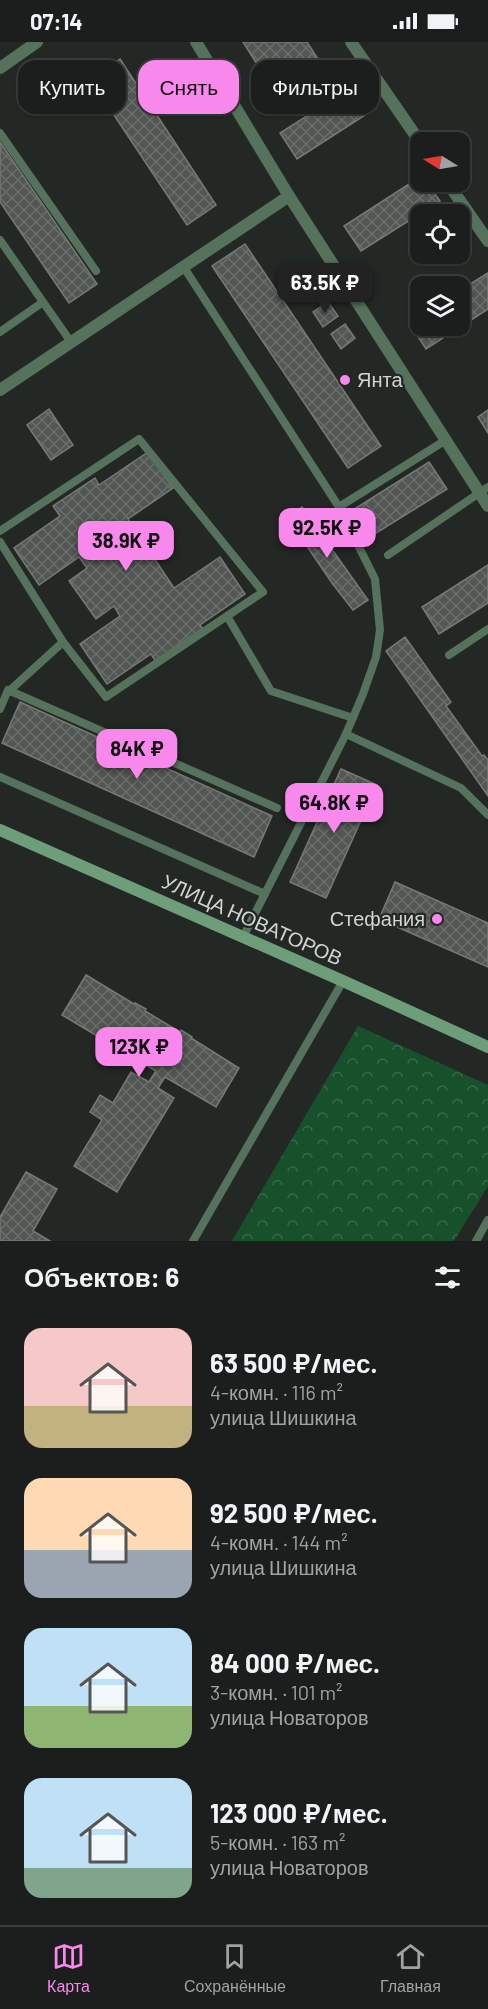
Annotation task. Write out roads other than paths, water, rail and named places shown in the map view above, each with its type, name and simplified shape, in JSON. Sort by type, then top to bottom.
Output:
[{"type":"main road","name":"УЛИЦА НОВАТОРОВ","points":[[0,830],[488,1047]]},
{"type":"street","points":[[0,68],[37,42]]},
{"type":"street","points":[[196,42],[289,196],[446,440],[483,489],[488,506]]},
{"type":"street","points":[[351,42],[413,132]]},
{"type":"street","points":[[454,192],[488,241]]},
{"type":"street","points":[[0,390],[289,196]]},
{"type":"lane","points":[[0,133],[96,271]]},
{"type":"lane","points":[[0,240],[70,342]]},
{"type":"lane","points":[[183,266],[339,507],[375,579],[380,630],[376,657],[346,734],[243,937]]},
{"type":"lane","points":[[0,332],[43,302]]},
{"type":"lane","points":[[0,531],[139,439],[263,592],[106,697],[63,642],[0,542]]},
{"type":"lane","points":[[339,507],[446,440]]},
{"type":"lane","points":[[388,555],[483,489]]},
{"type":"lane","points":[[227,616],[271,691],[353,718]]},
{"type":"lane","points":[[449,655],[488,629]]},
{"type":"lane","points":[[0,709],[7,693],[63,642]]},
{"type":"lane","points":[[7,693],[8,690],[277,808]]},
{"type":"lane","points":[[346,734],[461,788],[488,815]]},
{"type":"lane","points":[[0,777],[265,894]]},
{"type":"lane","points":[[193,1241],[343,981]]},
{"type":"lane","points":[[476,1241],[488,1220]]},
{"type":"place","name":"Янта","points":[[345,380]]},
{"type":"place","name":"Стефания","points":[[437,919]]}]
